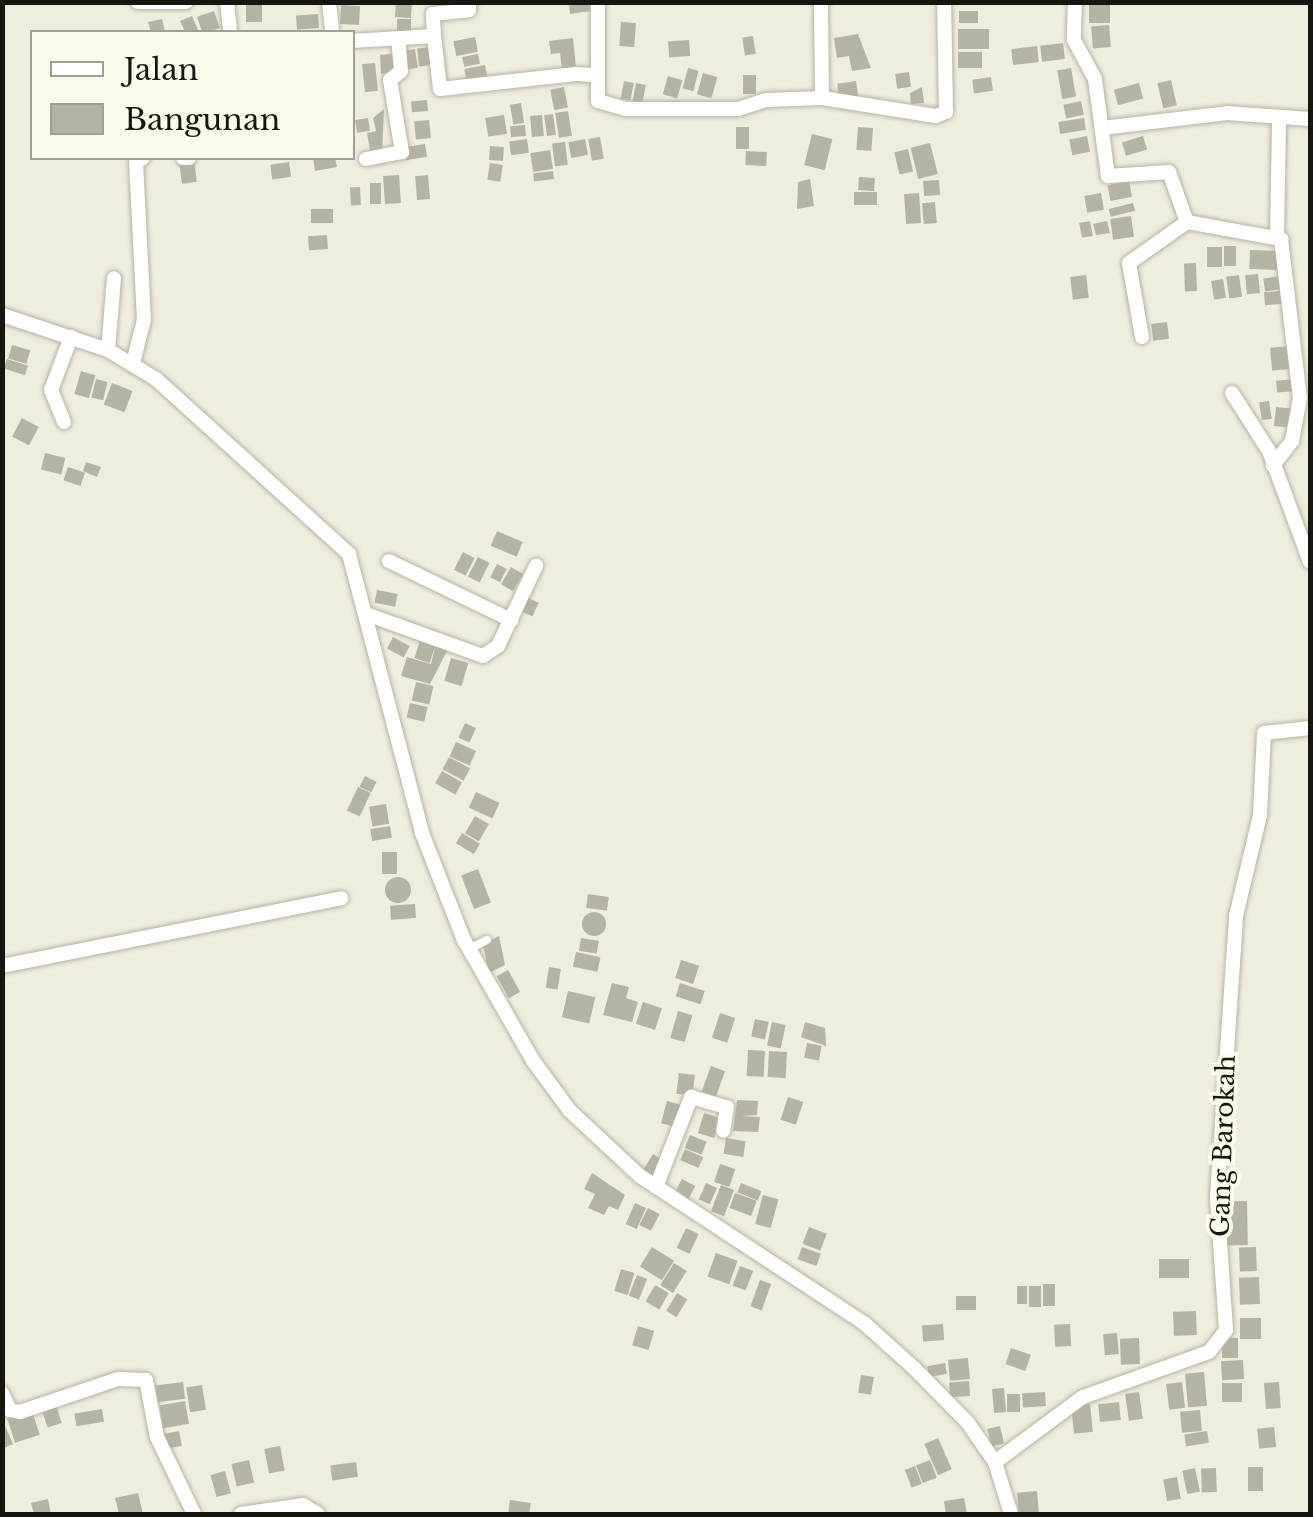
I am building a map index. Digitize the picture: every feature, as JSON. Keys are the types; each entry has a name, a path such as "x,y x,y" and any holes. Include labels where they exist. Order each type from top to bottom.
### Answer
{"street":[{"path":"138,2 186,2"},
{"path":"227,2 230,30"},
{"path":"329,2 332,30"},
{"path":"469,2 470,10 434,14 440,90 598,75"},
{"path":"598,2 598,101 626,108 738,110 766,100 822,98 946,112 944,2"},
{"path":"821,2 822,98"},
{"path":"1075,2 1074,40 1096,79 1108,176 1169,172 1187,222"},
{"path":"355,41 434,36"},
{"path":"366,160 402,152 390,80 400,70 398,38"},
{"path":"1102,128 1228,113 1310,119"},
{"path":"1273,465 1292,441 1300,398 1283,244 1277,236 1280,116"},
{"path":"133,363 144,320 136,162 140,160"},
{"path":"1142,336 1129,263 1187,222 1277,236"},
{"path":"108,350 114,278"},
{"path":"2,316 108,350 133,363 330,533 354,564 422,834 469,949 504,1016 570,1110 656,1187 864,1323 968,1423 996,1462 1011,1514"},
{"path":"64,422 51,390 71,337"},
{"path":"1232,393 1273,465 1310,562"},
{"path":"389,561 511,620"},
{"path":"369,615 483,656 498,646 536,566"},
{"name":"Gang Barokah","path":"996,1462 1083,1397 1210,1352 1226,1330 1216,1197 1236,916 1260,815 1264,733 1307,729"},
{"path":"2,966 341,898"},
{"path":"656,1187 691,1097 727,1107 722,1131"},
{"path":"2,1394 10,1410 20,1412 118,1379 146,1380 157,1438 194,1514"},
{"path":"241,1514 303,1506 318,1514"}],"lane":[{"path":"469,949 487,940"}],"building":[{"path":"246,2 262,2 262,22 246,22"},
{"path":"396,2 412,3 411,18 395,17"},
{"path":"569,2 589,2 590,11 570,14"},
{"path":"1089,2 1110,2 1110,23 1089,23"},
{"path":"341,5 360,6 359,25 340,24"},
{"path":"214,11 220,28 202,30 197,17"},
{"path":"959,11 978,11 978,23 959,23"},
{"path":"318,14 319,28 297,30 296,16"},
{"path":"192,16 198,30 184,30 180,21"},
{"path":"162,19 165,30 150,30 148,22"},
{"path":"397,19 411,19 411,34 397,34"},
{"path":"621,22 636,23 634,47 619,46"},
{"path":"1109,25 1111,47 1093,48 1091,27"},
{"path":"958,29 989,29 989,49 958,49"},
{"path":"858,34 871,68 852,71 849,56 837,58 834,38"},
{"path":"753,36 756,54 745,55 742,38"},
{"path":"475,37 478,52 456,56 453,41"},
{"path":"573,38 576,68 562,69 560,53 551,54 549,41"},
{"path":"689,40 690,56 669,57 668,41"},
{"path":"1063,43 1065,59 1042,62 1040,46"},
{"path":"1037,46 1039,62 1013,65 1011,49"},
{"path":"432,47 434,65 419,66 417,49"},
{"path":"415,49 418,68 404,70 401,51"},
{"path":"958,52 982,52 982,68 958,68"},
{"path":"394,54 395,73 381,74 380,55"},
{"path":"478,54 480,64 464,67 462,57"},
{"path":"375,63 378,91 365,92 362,64"},
{"path":"485,65 488,81 467,85 464,69"},
{"path":"688,68 699,71 693,91 683,88"},
{"path":"1071,68 1076,97 1062,99 1057,70"},
{"path":"909,72 911,87 897,89 895,74"},
{"path":"703,73 717,77 711,98 697,94"},
{"path":"743,75 756,75 756,94 743,94"},
{"path":"668,76 682,80 677,98 663,94"},
{"path":"991,77 993,91 974,94 972,80"},
{"path":"1171,80 1177,105 1163,108 1157,83"},
{"path":"624,81 634,83 630,101 621,99"},
{"path":"856,81 858,96 839,98 837,84"},
{"path":"636,83 646,85 642,103 633,101"},
{"path":"1139,83 1143,98 1118,105 1114,90"},
{"path":"564,87 568,108 554,110 550,90"},
{"path":"922,87 924,103 911,104 910,93"},
{"path":"427,100 428,111 412,112 411,101"},
{"path":"1081,101 1084,115 1066,118 1063,105"},
{"path":"521,103 524,123 513,124 510,105"},
{"path":"384,109 382,155 371,156 367,133 376,131 373,118"},
{"path":"568,111 572,136 559,138 555,113"},
{"path":"553,114 556,135 547,136 544,115"},
{"path":"504,115 507,134 488,137 485,118"},
{"path":"542,115 544,136 532,137 530,116"},
{"path":"368,118 370,131 357,133 355,120"},
{"path":"1084,118 1086,130 1060,134 1058,122"},
{"path":"429,120 431,138 416,139 414,122"},
{"path":"525,125 526,136 511,137 510,126"},
{"path":"736,127 749,127 749,149 736,149"},
{"path":"858,127 873,128 871,151 856,150"},
{"path":"812,134 832,139 825,170 804,165"},
{"path":"1087,136 1090,152 1072,155 1069,139"},
{"path":"1143,136 1147,149 1126,156 1122,142"},
{"path":"600,137 604,159 592,161 588,139"},
{"path":"527,139 529,153 511,155 509,142"},
{"path":"585,139 588,155 571,158 568,142"},
{"path":"565,142 568,165 555,166 552,144"},
{"path":"930,143 938,174 918,179 911,148"},
{"path":"425,144 427,157 406,160 404,147"},
{"path":"490,146 504,147 503,161 489,160"},
{"path":"908,149 913,171 900,175 894,152"},
{"path":"550,150 553,169 533,172 530,153"},
{"path":"746,151 767,152 766,166 745,165"},
{"path":"194,160 197,182 182,184 179,161"},
{"path":"313,160 335,160 337,167 315,171"},
{"path":"289,162 291,177 272,179 270,165"},
{"path":"490,163 503,165 500,182 487,180"},
{"path":"553,171 554,179 534,181 533,173"},
{"path":"399,175 401,203 385,204 383,176"},
{"path":"428,175 430,199 417,200 415,176"},
{"path":"859,177 875,178 874,191 858,190"},
{"path":"810,179 814,206 797,209 798,182"},
{"path":"939,180 940,195 924,196 923,181"},
{"path":"1129,181 1132,197 1110,201 1107,185"},
{"path":"370,183 381,183 381,204 370,204"},
{"path":"360,187 361,205 351,205 350,188"},
{"path":"854,192 877,192 877,205 854,205"},
{"path":"919,193 921,223 906,224 904,194"},
{"path":"1101,193 1104,210 1087,213 1084,196"},
{"path":"935,202 937,223 924,224 922,203"},
{"path":"1133,203 1135,211 1111,217 1109,209"},
{"path":"311,209 333,209 333,223 311,223"},
{"path":"1131,216 1134,237 1113,240 1110,219"},
{"path":"1090,221 1093,236 1082,238 1079,223"},
{"path":"1107,221 1110,233 1096,235 1093,224"},
{"path":"327,235 328,249 309,250 308,236"},
{"path":"1224,246 1236,246 1236,266 1224,266"},
{"path":"1207,247 1222,247 1222,267 1207,267"},
{"path":"1250,250 1281,251 1280,270 1249,269"},
{"path":"1184,263 1196,263 1197,291 1185,291"},
{"path":"1258,274 1260,293 1247,294 1245,275"},
{"path":"1086,275 1089,298 1073,300 1070,277"},
{"path":"1239,275 1242,297 1229,299 1226,277"},
{"path":"1280,276 1282,289 1265,291 1263,279"},
{"path":"1223,279 1226,298 1214,300 1211,281"},
{"path":"1281,291 1282,304 1265,305 1264,292"},
{"path":"1167,322 1169,339 1153,341 1151,324"},
{"path":"12,345 30,350 26,364 8,358"},
{"path":"1289,346 1291,369 1272,371 1270,348"},
{"path":"7,359 28,366 25,375 4,369"},
{"path":"81,371 95,375 89,398 74,394"},
{"path":"96,379 108,382 103,400 91,397"},
{"path":"1295,379 1296,391 1277,393 1276,381"},
{"path":"112,383 133,391 124,412 104,404"},
{"path":"1269,401 1272,419 1262,420 1259,403"},
{"path":"1276,407 1296,409 1294,428 1274,426"},
{"path":"22,418 39,427 29,445 12,437"},
{"path":"45,453 65,458 61,475 41,469"},
{"path":"86,462 101,467 97,477 83,471"},
{"path":"68,467 85,473 80,486 63,480"},
{"path":"497,531 523,542 517,557 491,546"},
{"path":"463,552 475,558 466,576 454,570"},
{"path":"478,557 490,563 480,583 468,577"},
{"path":"497,564 507,569 500,582 490,577"},
{"path":"511,567 523,574 513,591 501,584"},
{"path":"377,590 398,594 395,607 375,603"},
{"path":"526,597 539,603 532,617 520,611"},
{"path":"393,637 410,646 404,657 387,648"},
{"path":"420,641 435,646 430,663 414,658"},
{"path":"436,643 449,647 430,684 401,676 407,657 431,664"},
{"path":"451,658 468,663 462,686 444,681"},
{"path":"416,682 434,686 429,705 412,701"},
{"path":"410,703 428,707 424,722 407,718"},
{"path":"465,723 476,728 469,742 458,738"},
{"path":"456,742 476,751 470,766 449,757"},
{"path":"449,757 470,768 464,781 442,769"},
{"path":"442,771 462,782 455,794 435,783"},
{"path":"365,776 377,782 371,793 360,787"},
{"path":"358,787 371,793 360,816 347,811"},
{"path":"476,792 500,803 492,818 469,807"},
{"path":"386,804 389,824 372,826 369,807"},
{"path":"475,816 489,824 479,841 465,833"},
{"path":"390,826 392,838 372,841 370,829"},
{"path":"462,833 480,844 474,854 456,843"},
{"path":"382,852 397,852 397,874 382,874"},
{"path":"478,869 491,903 474,909 461,875"},
{"path":"398,877 407,881 411,890 407,899 398,903 389,899 385,890 389,881"},
{"path":"588,894 609,897 607,911 586,908"},
{"path":"415,904 416,918 391,920 390,906"},
{"path":"594,912 606,924 594,936 582,924"},
{"path":"499,936 505,965 489,973 483,945"},
{"path":"581,938 599,941 597,954 579,951"},
{"path":"576,952 600,957 597,972 573,967"},
{"path":"681,960 699,966 693,984 675,978"},
{"path":"549,967 561,969 558,990 546,988"},
{"path":"508,970 520,992 509,998 497,976"},
{"path":"612,983 629,987 626,998 638,1002 632,1022 603,1015"},
{"path":"680,983 705,991 700,1004 676,996"},
{"path":"568,991 595,997 589,1024 562,1017"},
{"path":"643,1002 662,1008 655,1030 636,1024"},
{"path":"678,1011 692,1015 685,1042 670,1038"},
{"path":"720,1013 735,1018 727,1043 712,1038"},
{"path":"755,1019 769,1022 765,1040 751,1037"},
{"path":"772,1022 786,1025 781,1048 767,1045"},
{"path":"805,1022 825,1028 826,1046 801,1037"},
{"path":"807,1043 822,1046 819,1061 804,1058"},
{"path":"748,1050 765,1051 764,1077 747,1076"},
{"path":"769,1051 787,1052 786,1078 768,1077"},
{"path":"711,1066 725,1071 716,1097 702,1091"},
{"path":"679,1073 695,1075 692,1096 676,1094"},
{"path":"788,1097 803,1102 796,1125 781,1120"},
{"path":"737,1100 758,1101 757,1115 741,1116 760,1117 758,1132 733,1131"},
{"path":"667,1101 682,1105 677,1127 661,1123"},
{"path":"704,1113 720,1118 714,1138 698,1133"},
{"path":"690,1135 707,1142 701,1155 685,1148"},
{"path":"726,1138 746,1141 743,1157 723,1154"},
{"path":"685,1149 703,1157 698,1168 680,1160"},
{"path":"653,1154 666,1162 654,1181 641,1173"},
{"path":"720,1164 735,1169 729,1187 714,1182"},
{"path":"592,1173 625,1195 618,1210 609,1206 604,1215 588,1208 595,1194 584,1189"},
{"path":"682,1179 695,1186 688,1200 674,1193"},
{"path":"706,1183 717,1188 710,1204 699,1199"},
{"path":"741,1183 761,1191 758,1201 737,1192"},
{"path":"721,1185 734,1190 724,1216 711,1211"},
{"path":"735,1193 757,1201 751,1216 730,1208"},
{"path":"763,1195 778,1199 771,1228 755,1224"},
{"path":"1224,1201 1247,1201 1248,1245 1225,1245"},
{"path":"635,1203 646,1208 637,1229 626,1224"},
{"path":"648,1208 660,1214 651,1231 639,1225"},
{"path":"809,1227 827,1234 820,1251 803,1244"},
{"path":"686,1228 699,1234 689,1254 677,1248"},
{"path":"652,1247 674,1261 662,1280 640,1267"},
{"path":"802,1247 821,1254 816,1266 798,1259"},
{"path":"1256,1247 1257,1271 1240,1272 1239,1248"},
{"path":"716,1253 738,1261 729,1284 707,1276"},
{"path":"1159,1259 1189,1259 1189,1278 1159,1278"},
{"path":"674,1263 687,1271 673,1293 660,1285"},
{"path":"740,1266 753,1271 746,1291 732,1286"},
{"path":"621,1269 634,1273 628,1295 614,1291"},
{"path":"637,1275 647,1279 639,1300 629,1295"},
{"path":"1259,1277 1260,1304 1240,1305 1239,1278"},
{"path":"760,1280 771,1284 762,1310 750,1306"},
{"path":"1043,1284 1055,1284 1055,1306 1043,1306"},
{"path":"655,1285 669,1293 659,1309 646,1301"},
{"path":"1017,1286 1027,1286 1027,1304 1017,1304"},
{"path":"1029,1286 1041,1286 1041,1307 1029,1307"},
{"path":"677,1293 687,1299 676,1317 666,1311"},
{"path":"956,1296 976,1296 976,1310 956,1310"},
{"path":"1196,1311 1197,1335 1174,1336 1173,1312"},
{"path":"1240,1318 1261,1318 1261,1339 1240,1339"},
{"path":"943,1324 944,1340 923,1341 922,1325"},
{"path":"1070,1324 1071,1346 1055,1347 1054,1325"},
{"path":"638,1326 654,1331 648,1350 632,1345"},
{"path":"1117,1333 1119,1354 1105,1355 1103,1334"},
{"path":"1139,1338 1140,1364 1121,1365 1120,1339"},
{"path":"1222,1338 1238,1338 1238,1358 1222,1358"},
{"path":"1011,1348 1031,1355 1025,1371 1005,1364"},
{"path":"968,1358 970,1379 950,1381 948,1360"},
{"path":"1243,1360 1244,1379 1222,1380 1221,1361"},
{"path":"945,1363 947,1374 929,1377 927,1366"},
{"path":"1204,1372 1207,1406 1188,1408 1185,1374"},
{"path":"861,1375 874,1377 871,1395 858,1393"},
{"path":"969,1381 970,1396 950,1397 949,1382"},
{"path":"183,1382 185,1399 157,1402 155,1385"},
{"path":"1182,1382 1185,1408 1169,1410 1166,1384"},
{"path":"1279,1382 1281,1408 1266,1409 1264,1383"},
{"path":"1222,1383 1242,1383 1242,1402 1222,1402"},
{"path":"202,1385 206,1410 190,1412 186,1388"},
{"path":"1004,1388 1006,1412 994,1413 992,1389"},
{"path":"1045,1392 1046,1406 1023,1408 1022,1394"},
{"path":"1139,1392 1143,1419 1129,1421 1125,1394"},
{"path":"1007,1394 1020,1394 1020,1412 1007,1412"},
{"path":"185,1401 189,1424 163,1428 159,1406"},
{"path":"55,1402 62,1423 48,1428 41,1407"},
{"path":"1119,1402 1121,1420 1100,1422 1098,1404"},
{"path":"1090,1404 1093,1432 1074,1434 1071,1406"},
{"path":"102,1409 104,1422 76,1426 74,1413"},
{"path":"1200,1410 1202,1431 1182,1433 1180,1412"},
{"path":"32,1411 40,1435 15,1443 7,1419"},
{"path":"2,1419 13,1444 2,1449"},
{"path":"1000,1426 1004,1444 991,1446 987,1429"},
{"path":"1274,1427 1276,1447 1259,1449 1257,1429"},
{"path":"179,1431 182,1446 164,1449 161,1434"},
{"path":"1207,1431 1209,1443 1186,1446 1184,1435"},
{"path":"938,1438 952,1469 938,1475 924,1444"},
{"path":"280,1446 285,1471 269,1474 264,1449"},
{"path":"249,1460 254,1482 237,1486 231,1464"},
{"path":"930,1460 937,1478 923,1483 916,1465"},
{"path":"356,1462 358,1477 332,1480 330,1466"},
{"path":"915,1466 922,1484 912,1488 905,1470"},
{"path":"1248,1467 1263,1467 1263,1491 1248,1491"},
{"path":"1195,1468 1200,1491 1187,1494 1182,1471"},
{"path":"1216,1468 1217,1492 1202,1493 1201,1469"},
{"path":"225,1471 231,1493 216,1497 211,1475"},
{"path":"1177,1477 1181,1499 1167,1501 1163,1479"},
{"path":"1037,1491 1039,1514 1019,1514 1017,1493"},
{"path":"138,1493 143,1514 119,1514 115,1498"},
{"path":"964,1498 967,1514 946,1514 944,1501"},
{"path":"48,1499 51,1514 34,1514 31,1503"},
{"path":"510,1500 531,1503 529,1514 508,1514"}]}
